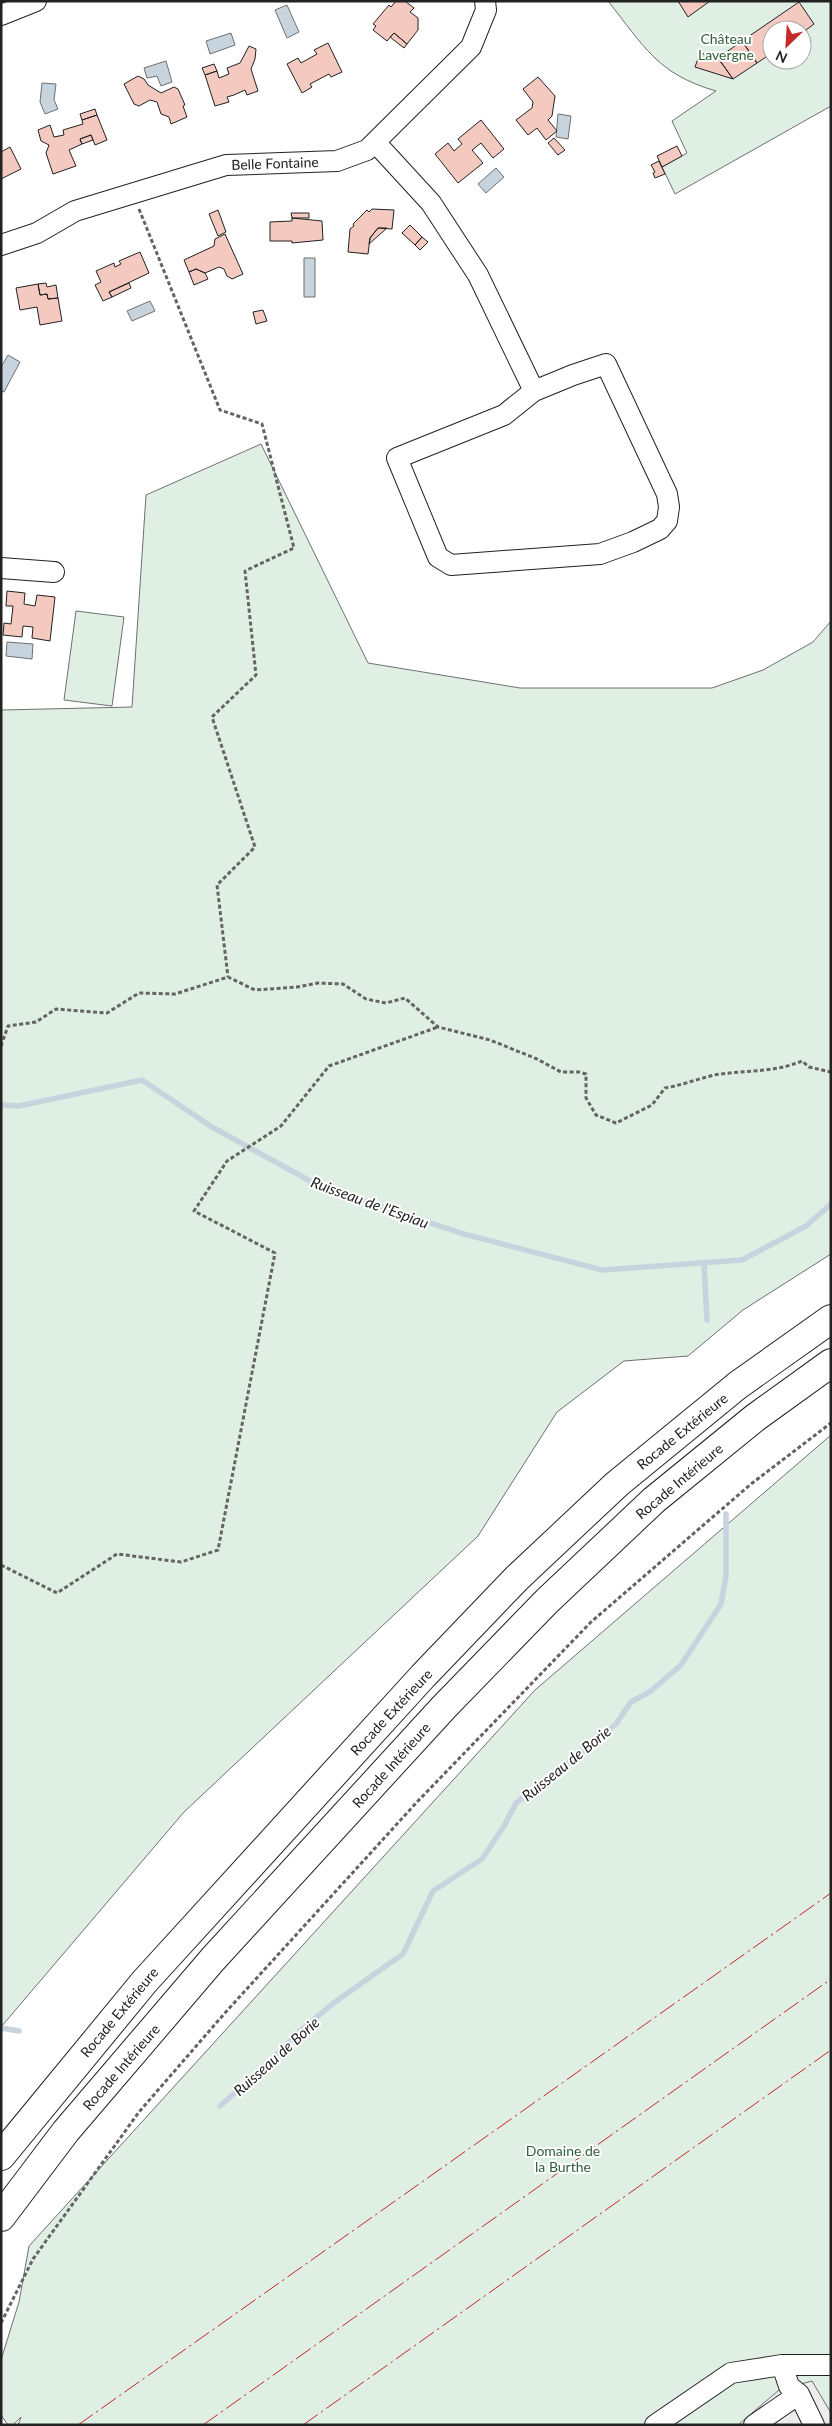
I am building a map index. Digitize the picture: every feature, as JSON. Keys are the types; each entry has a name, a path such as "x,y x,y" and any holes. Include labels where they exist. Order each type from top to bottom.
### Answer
{"highway":[{"name":"Rocade Extérieure","path":"1,2156 145,1981 423,1676 517,1578 640,1466 738,1385 831,1319"},
{"name":"Rocade Intérieure","path":"1,2216 66,2131 213,1959 444,1706 547,1601 654,1500 756,1417 831,1363"}],"street":[{"path":"1,15 36,1"},
{"name":"Belle Fontaine","path":"1,245 37,233 75,211 226,165 337,161 367,150 471,47 486,10 485,1"},
{"path":"375,142 431,203 478,275 534,391"},
{"path":"606,364 667,494 668,520 660,529 633,542 600,554 451,565 438,557 397,458 504,415 534,391 572,375 606,364"},
{"path":"1,568 54,572"},
{"path":"655,2425 731,2373 782,2365 831,2364"},
{"path":"782,2365 789,2386 799,2394 814,2425"},
{"path":"754,2425 799,2394"}],"path":[{"path":"133,193 220,410 262,424 294,548 245,571 256,675 212,717 255,846 217,885 228,977"},
{"path":"1,1046 8,1026 36,1022 56,1010 107,1013 139,993 175,994 228,977 255,990 297,987 318,983 343,984 366,999 386,1003 405,998 438,1027 490,1040 537,1059 561,1072 586,1074 586,1098 596,1115 616,1123 652,1105 665,1088 680,1086 714,1076 785,1068 802,1061 809,1067 831,1072"},
{"path":"1,1566 57,1593 117,1554 181,1562 218,1550 275,1253 194,1211 227,1162 281,1126 329,1066 438,1027"},
{"path":"1,2323 33,2259 139,2112 230,2007 417,1802 591,1622 751,1484 831,1423"}],"green space":[{"name":"Château Lavergne","path":"608,1 831,1 831,106 675,194 662,167 687,153 672,121 716,91 679,76 665,67 642,45"},
{"path":"261,444 368,663 520,688 712,688 763,670 813,642 831,621 831,1254 743,1310 688,1356 624,1361 557,1412 478,1536 184,1812 1,2027 1,710 132,707 146,495"},
{"path":"76,611 124,617 112,706 64,700"},
{"name":"Domaine de la Burthe","path":"831,1435 831,2425 18,2425 21,2417 13,2425 8,2425 1,2415 1,2360 19,2302 29,2246 535,1690"}],"shaded area":[{"path":"287,5 299,32 287,38 275,10"},
{"path":"231,33 235,45 210,54 206,41"},
{"path":"166,61 172,82 161,86 157,76 147,78 144,68"},
{"path":"42,83 56,84 54,100 58,109 45,114 40,102"},
{"path":"558,114 571,116 568,139 556,137"},
{"path":"496,168 504,177 486,193 478,184"},
{"path":"304,258 315,258 315,297 304,297"},
{"path":"150,301 155,311 132,321 127,311"},
{"path":"8,355 20,362 4,392 1,391 1,367"},
{"path":"7,642 33,644 32,659 6,656"},
{"path":"812,2381 831,2413 831,2425 738,2425 779,2390"}],"building":[{"path":"396,1 405,1 414,8 410,12 418,18 418,30 407,44 394,33 387,41 373,30 376,26 373,24 389,5 391,7"},
{"path":"678,1 710,1 688,17"},
{"path":"799,2 811,20 773,20"},
{"path":"762,27 762,60 757,63 742,41"},
{"path":"394,33 407,44 404,48 390,37"},
{"path":"742,41 757,63 733,79 718,58"},
{"path":"328,43 342,72 331,77 329,74 310,84 312,87 302,93 287,64 298,58 301,63 317,54 314,50"},
{"path":"249,46 256,49 251,69 258,91 247,95 245,90 227,97 229,102 215,106 205,75 217,71 219,78 229,74 227,68 240,63"},
{"path":"700,53 718,58 733,79 695,67"},
{"path":"214,64 217,71 205,75 202,68"},
{"path":"138,76 161,93 174,87 178,89 185,105 183,106 187,117 171,124 169,117 161,114 157,102 150,100 139,106 134,104 124,84"},
{"path":"538,77 555,96 552,116 548,120 557,131 546,140 537,128 528,135 516,120 532,108 533,102 523,89"},
{"path":"95,109 97,115 82,120 80,114"},
{"path":"97,115 107,140 95,145 91,135 80,139 82,144 69,150 76,166 53,174 46,153 49,145 41,141 38,130 50,125 54,137 64,135 63,130 83,124 82,120"},
{"path":"481,120 504,149 493,158 481,143 472,150 483,163 458,183 435,154 448,143 454,151 462,144 458,139"},
{"path":"91,135 93,140 82,144 80,139"},
{"path":"554,138 565,150 558,155 548,143"},
{"path":"677,146 682,156 662,167 657,156"},
{"path":"10,147 21,169 1,179 1,152"},
{"path":"659,161 665,174 655,178 653,173 655,172 651,165"},
{"path":"372,209 394,210 392,229 378,228 370,238 368,254 348,252 350,229 367,210 369,212"},
{"path":"218,210 226,232 218,236 209,214"},
{"path":"291,213 309,213 309,218 292,218"},
{"path":"292,218 322,221 323,240 292,243 292,241 270,241 270,222 292,221"},
{"path":"410,225 422,237 415,245 402,233"},
{"path":"378,228 387,228 369,244 370,238"},
{"path":"225,234 243,274 232,279 227,276 224,269 219,267 205,273 196,269 189,272 184,260 214,246 215,239"},
{"path":"422,237 428,242 420,250 415,245"},
{"path":"140,252 149,273 109,292 112,297 103,301 95,285 101,282 96,271 114,263 115,267 121,264 119,261"},
{"path":"196,269 205,273 208,279 194,285 189,272"},
{"path":"46,283 47,287 56,285 58,298 48,299 47,294 40,295 38,284"},
{"path":"129,283 131,288 112,297 109,292"},
{"path":"38,284 40,295 47,294 48,299 58,298 62,321 40,325 37,307 20,310 16,288"},
{"path":"263,310 267,321 256,324 253,312"},
{"path":"7,591 25,593 24,604 35,606 37,595 55,597 50,641 32,638 33,627 23,626 22,637 3,635 4,623 11,624 13,606 6,606"}],"waterway":[{"name":"Ruisseau de l'Espiau","path":"1,1105 19,1106 142,1080 212,1127 319,1186 464,1234 602,1270 742,1260 806,1226 831,1204"},
{"name":"Ruisseau de Borie","path":"704,1264 707,1320"},
{"name":"Ruisseau de Borie","path":"220,2106 271,2061 300,2031 335,2002 403,1954 433,1891 482,1859 504,1826 516,1803 616,1724 631,1702 651,1691 681,1665 721,1604 726,1576 726,1514"},
{"name":"Ruisseau de Borie","path":"1,2028 19,2031"}],"power":[{"path":"78,2425 831,1893"},
{"path":"203,2425 831,1979"},
{"path":"303,2425 831,2050"}]}
